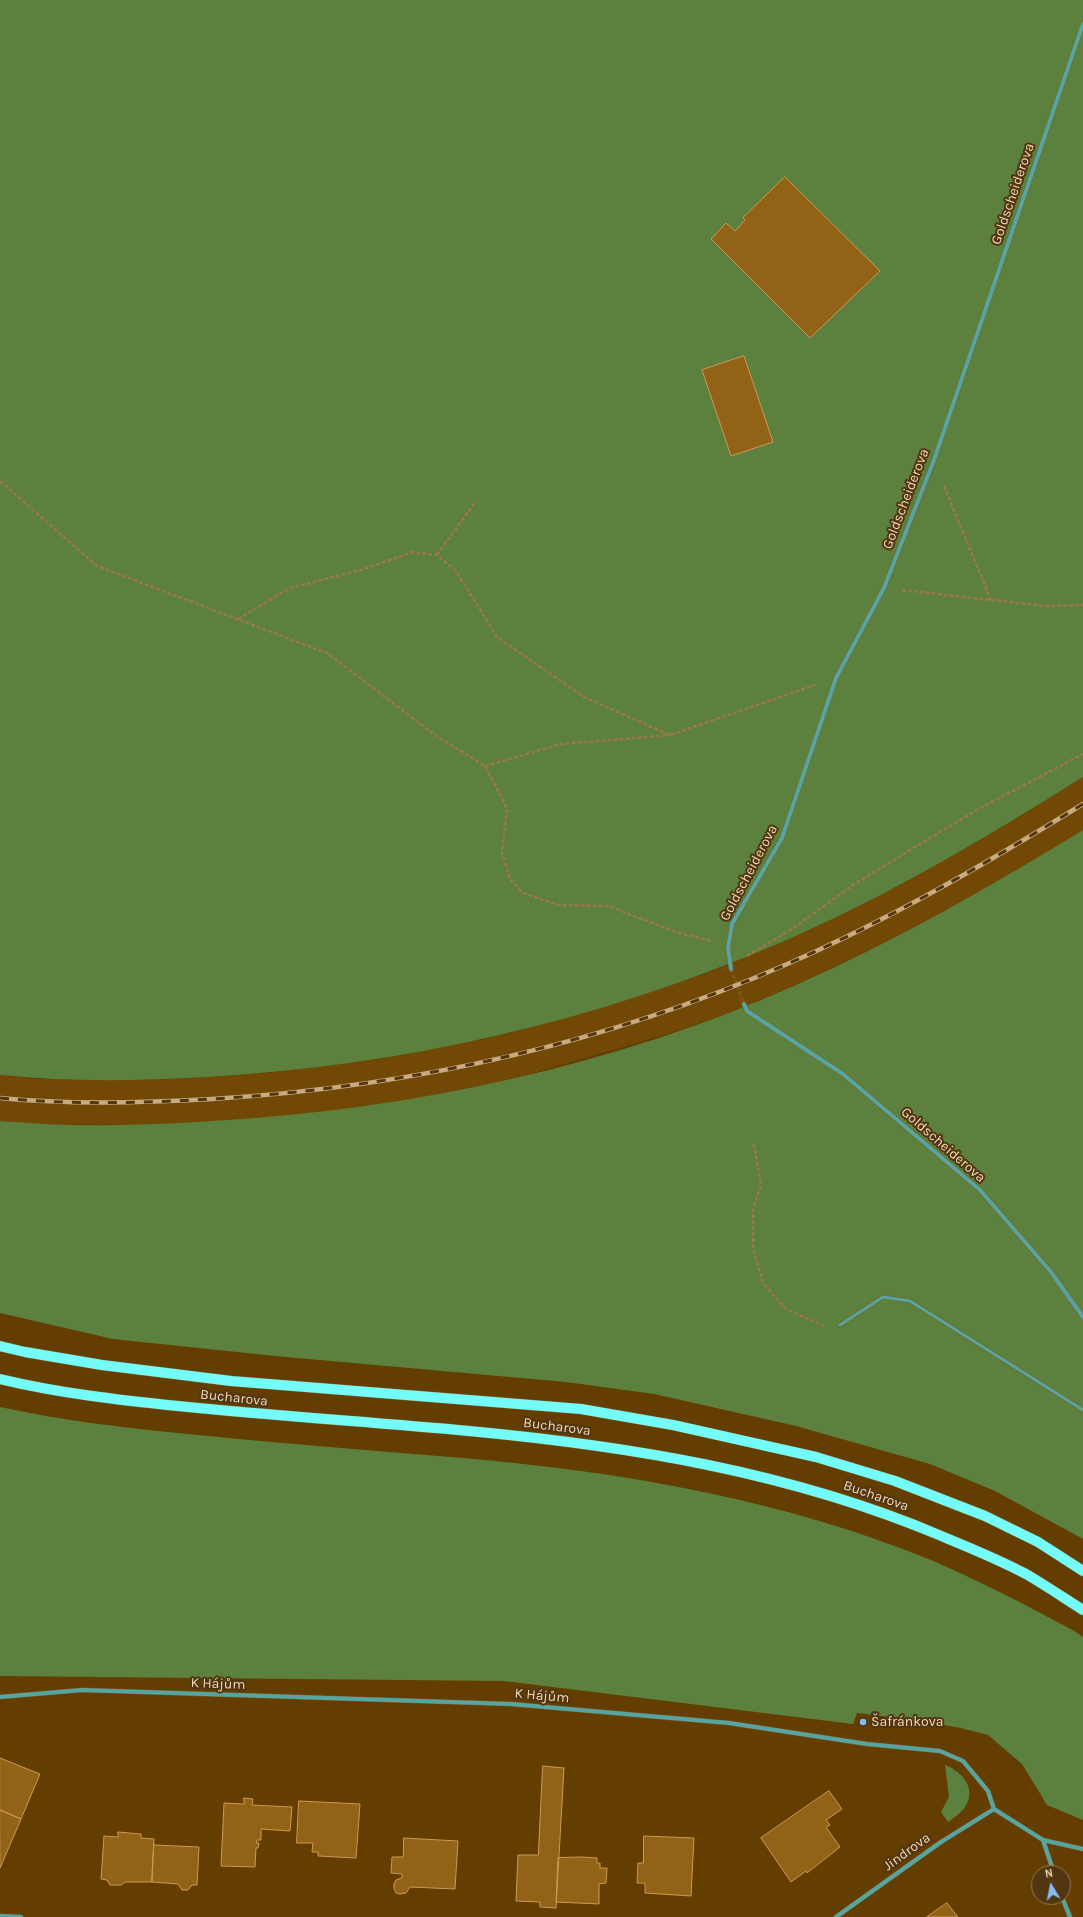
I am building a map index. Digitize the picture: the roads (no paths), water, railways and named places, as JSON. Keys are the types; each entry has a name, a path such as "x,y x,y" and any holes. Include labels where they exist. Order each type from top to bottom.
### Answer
{"main road":[{"name":"Bucharova","path":"0,1346 25,1352 102,1365 216,1379 581,1409 681,1426 809,1456 895,1481 985,1516 1038,1542 1083,1571"},
{"name":"Bucharova","path":"0,1379 103,1398 265,1415 563,1441 650,1454 716,1467 839,1497 913,1524 974,1549 1025,1574 1083,1610"}],"street":[{"name":"Goldscheiderova","path":"730,968 728,945 732,924 782,838 836,678 884,588 934,460 1083,24"},
{"name":"Goldscheiderova","path":"744,1004 747,1011 843,1074 980,1190 1051,1272 1083,1317"},
{"name":"K Hájům","path":"0,1697 82,1690 503,1704 729,1723 867,1744 940,1751 963,1761 988,1791 994,1809"},
{"path":"994,1809 1042,1840 1083,1848"},
{"name":"Jindrova","path":"836,1917 941,1842 994,1809"},
{"path":"1042,1840 1051,1865"},
{"path":"1065,1905 1070,1917"},
{"path":"0,1916 21,1917"}],"lane":[{"path":"840,1325 883,1297 910,1301 1083,1410"}],"tunnel":[{"path":"731,969 744,1004"}],"railway":[{"path":"0,1098 53,1102 159,1102 286,1093 359,1084 432,1072 504,1057 576,1039 647,1018 716,993 824,948 937,890 1011,848 1083,804"}],"place":[{"name":"Šafránkova","path":"863,1722"}]}
